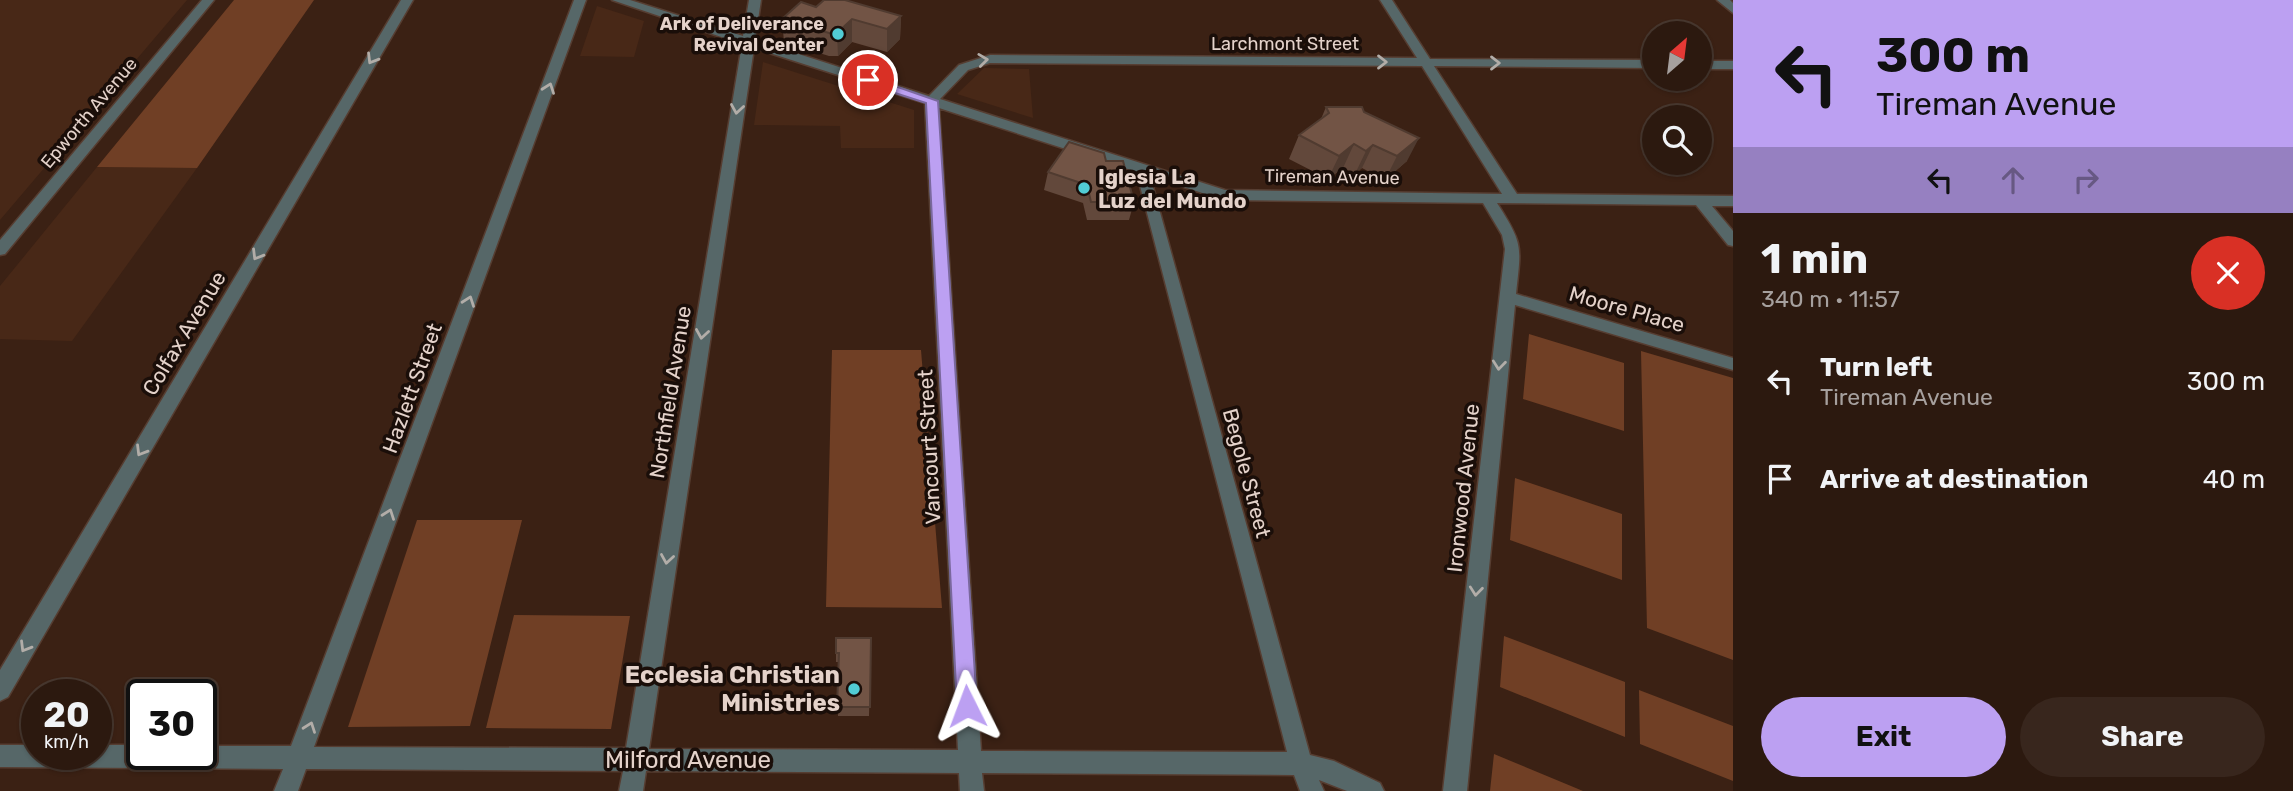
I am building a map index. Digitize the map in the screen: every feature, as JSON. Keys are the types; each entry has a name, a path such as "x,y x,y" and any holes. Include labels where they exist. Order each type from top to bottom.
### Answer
{"street":[{"name":"Epworth Avenue","path":"0,250 208,0"},
{"name":"Colfax Avenue","path":"0,690 407,0"},
{"name":"Hazlett Street","path":"286,791 580,0"},
{"name":"Tireman Avenue","path":"618,0 1223,195 1733,201"},
{"name":"Northfield Avenue","path":"631,791 755,0"},
{"path":"1387,0 1512,198"},
{"path":"1723,0 1733,9"},
{"name":"Larchmont Street","path":"932,101 968,63 990,59 1642,64"},
{"path":"1712,65 1733,65"},
{"name":"Vancourt Street","path":"932,101 972,791"},
{"name":"Begole Street","path":"1139,167 1146,182 1301,764 1312,791"},
{"name":"Ironwood Avenue","path":"1455,791 1513,241 1487,198"},
{"path":"1700,200 1733,241"},
{"name":"Moore Place","path":"1507,297 1733,364"},
{"name":"Milford Avenue","path":"0,756 1301,764 1334,773 1372,791"}],"shaded area":[{"path":"0,0 187,0 0,220"},
{"path":"234,0 314,0 197,168 97,167"},
{"path":"597,6 644,21 634,57 580,56"},
{"path":"763,62 914,110 914,148 841,148 840,126 754,125"},
{"path":"984,68 1029,69 1033,118 957,94"},
{"path":"97,167 197,168 72,341 0,339 0,286"},
{"path":"1529,334 1624,363 1624,431 1523,399"},
{"path":"832,350 921,350 942,608 826,607"},
{"path":"1641,351 1733,378 1733,660 1647,628"},
{"path":"1515,478 1622,514 1622,580 1510,540"},
{"path":"417,520 522,520 470,726 348,727"},
{"path":"514,615 630,616 611,729 486,728"},
{"path":"1504,636 1625,682 1625,737 1500,687"},
{"path":"1639,690 1733,726 1733,781 1640,744"},
{"path":"1494,754 1583,791 1490,791"}],"building":[{"path":"824,0 845,0 901,16 887,29 852,19 837,33 782,19 801,2 816,7"},
{"path":"1326,107 1362,107 1364,112 1419,138 1397,156 1373,145 1366,151 1354,144 1339,156 1299,135 1329,113"},
{"path":"1069,142 1104,153 1106,161 1123,161 1134,202 1091,202 1087,185 1048,172"},
{"name":"Ecclesia Christian Ministries","path":"836,638 871,638 870,707 837,707 839,653 836,653"}],"place":[{"name":"Ark of Deliverance Revival Center","path":"838,34"},
{"name":"Iglesia La Luz del Mundo","path":"1084,188"},
{"name":"Ecclesia Christian Ministries","path":"854,689"}],"route":[{"path":"868,80 932,101 967,706"}]}
